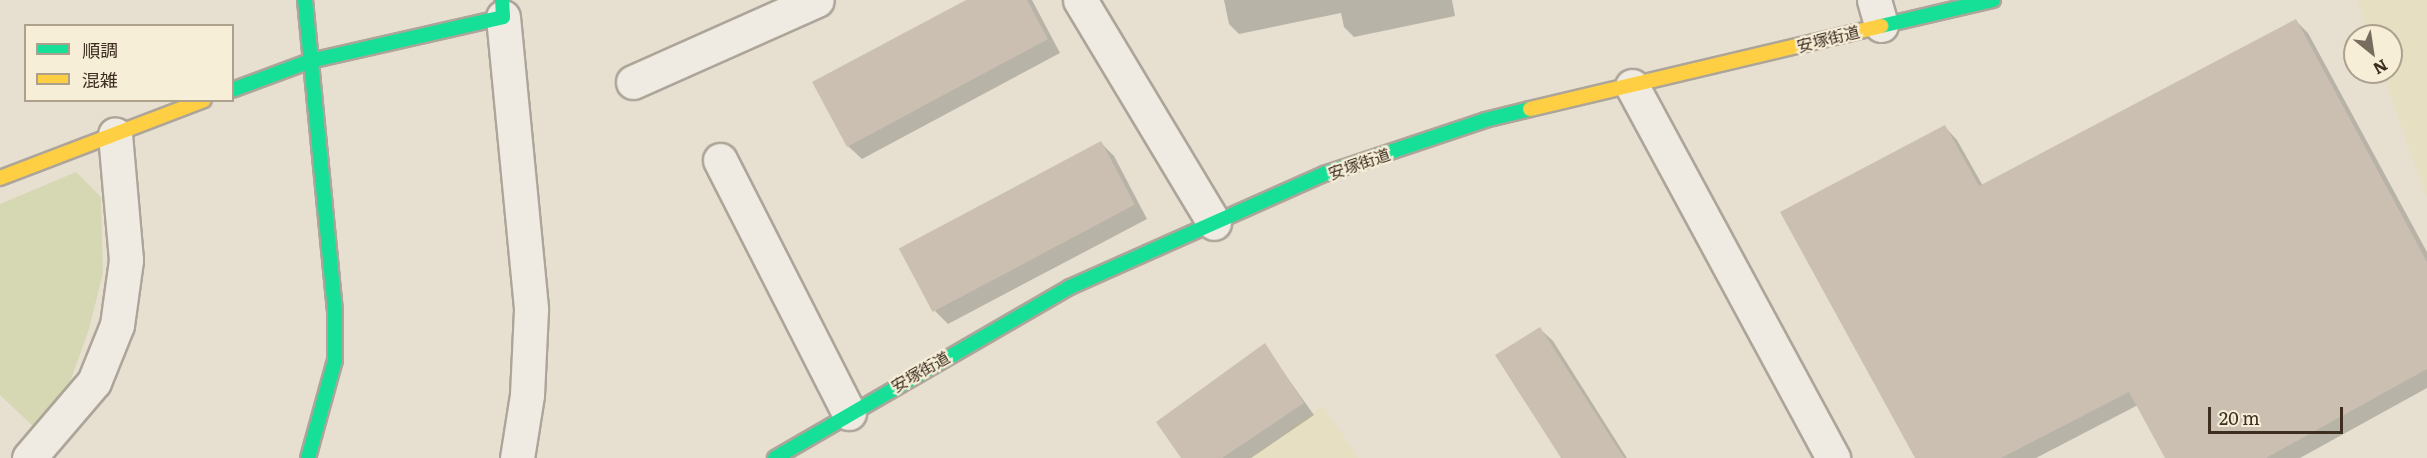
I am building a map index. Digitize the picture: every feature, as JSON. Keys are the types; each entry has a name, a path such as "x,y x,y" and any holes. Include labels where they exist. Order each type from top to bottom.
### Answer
{"main road":[{"path":"305,0 335,321 335,360 308,458"},
{"name":"安塚街道","path":"775,458 849,413 1070,287 1324,174 1485,120 1632,86 1877,12 1993,0"},
{"path":"234,89 310,61 502,8"},
{"path":"0,178 199,102"}],"street":[{"path":"633,82 818,0"},
{"path":"1080,0 1214,223"},
{"path":"502,8 531,310 527,394 517,458"},
{"path":"1632,86 1833,458"},
{"path":"29,458 94,382 117,325 126,260 116,134"},
{"path":"720,160 849,413"}],"shaded area":[{"path":"2357,0 2427,0 2427,200 2386,84 2403,84 2403,24 2365,24"},
{"path":"1323,406 1358,458 1250,458"}],"green space":[{"path":"76,172 101,197 103,273 89,329 70,382 34,427 0,395 0,204"}],"building":[{"path":"966,0 1027,0 1048,39 847,147 812,82"},
{"path":"2296,19 2427,262 2427,369 2266,458 2165,458 2129,392 2001,458 1915,458 1780,212 1945,125 1979,186"},
{"path":"1101,141 1135,205 933,312 899,249"},
{"path":"1540,327 1624,458 1561,458 1495,355"},
{"path":"1265,343 1304,403 1222,458 1181,458 1156,422"}],"traffic: fast":[{"path":"305,0 335,311 335,360 308,458"},
{"path":"234,89 310,61 503,17 502,0"},
{"path":"1881,26 1993,0"},
{"path":"775,458 1070,287 1324,174 1485,120 1530,109"}],"traffic: slow":[{"path":"1530,109 1881,26"},
{"path":"0,178 199,102"}]}
